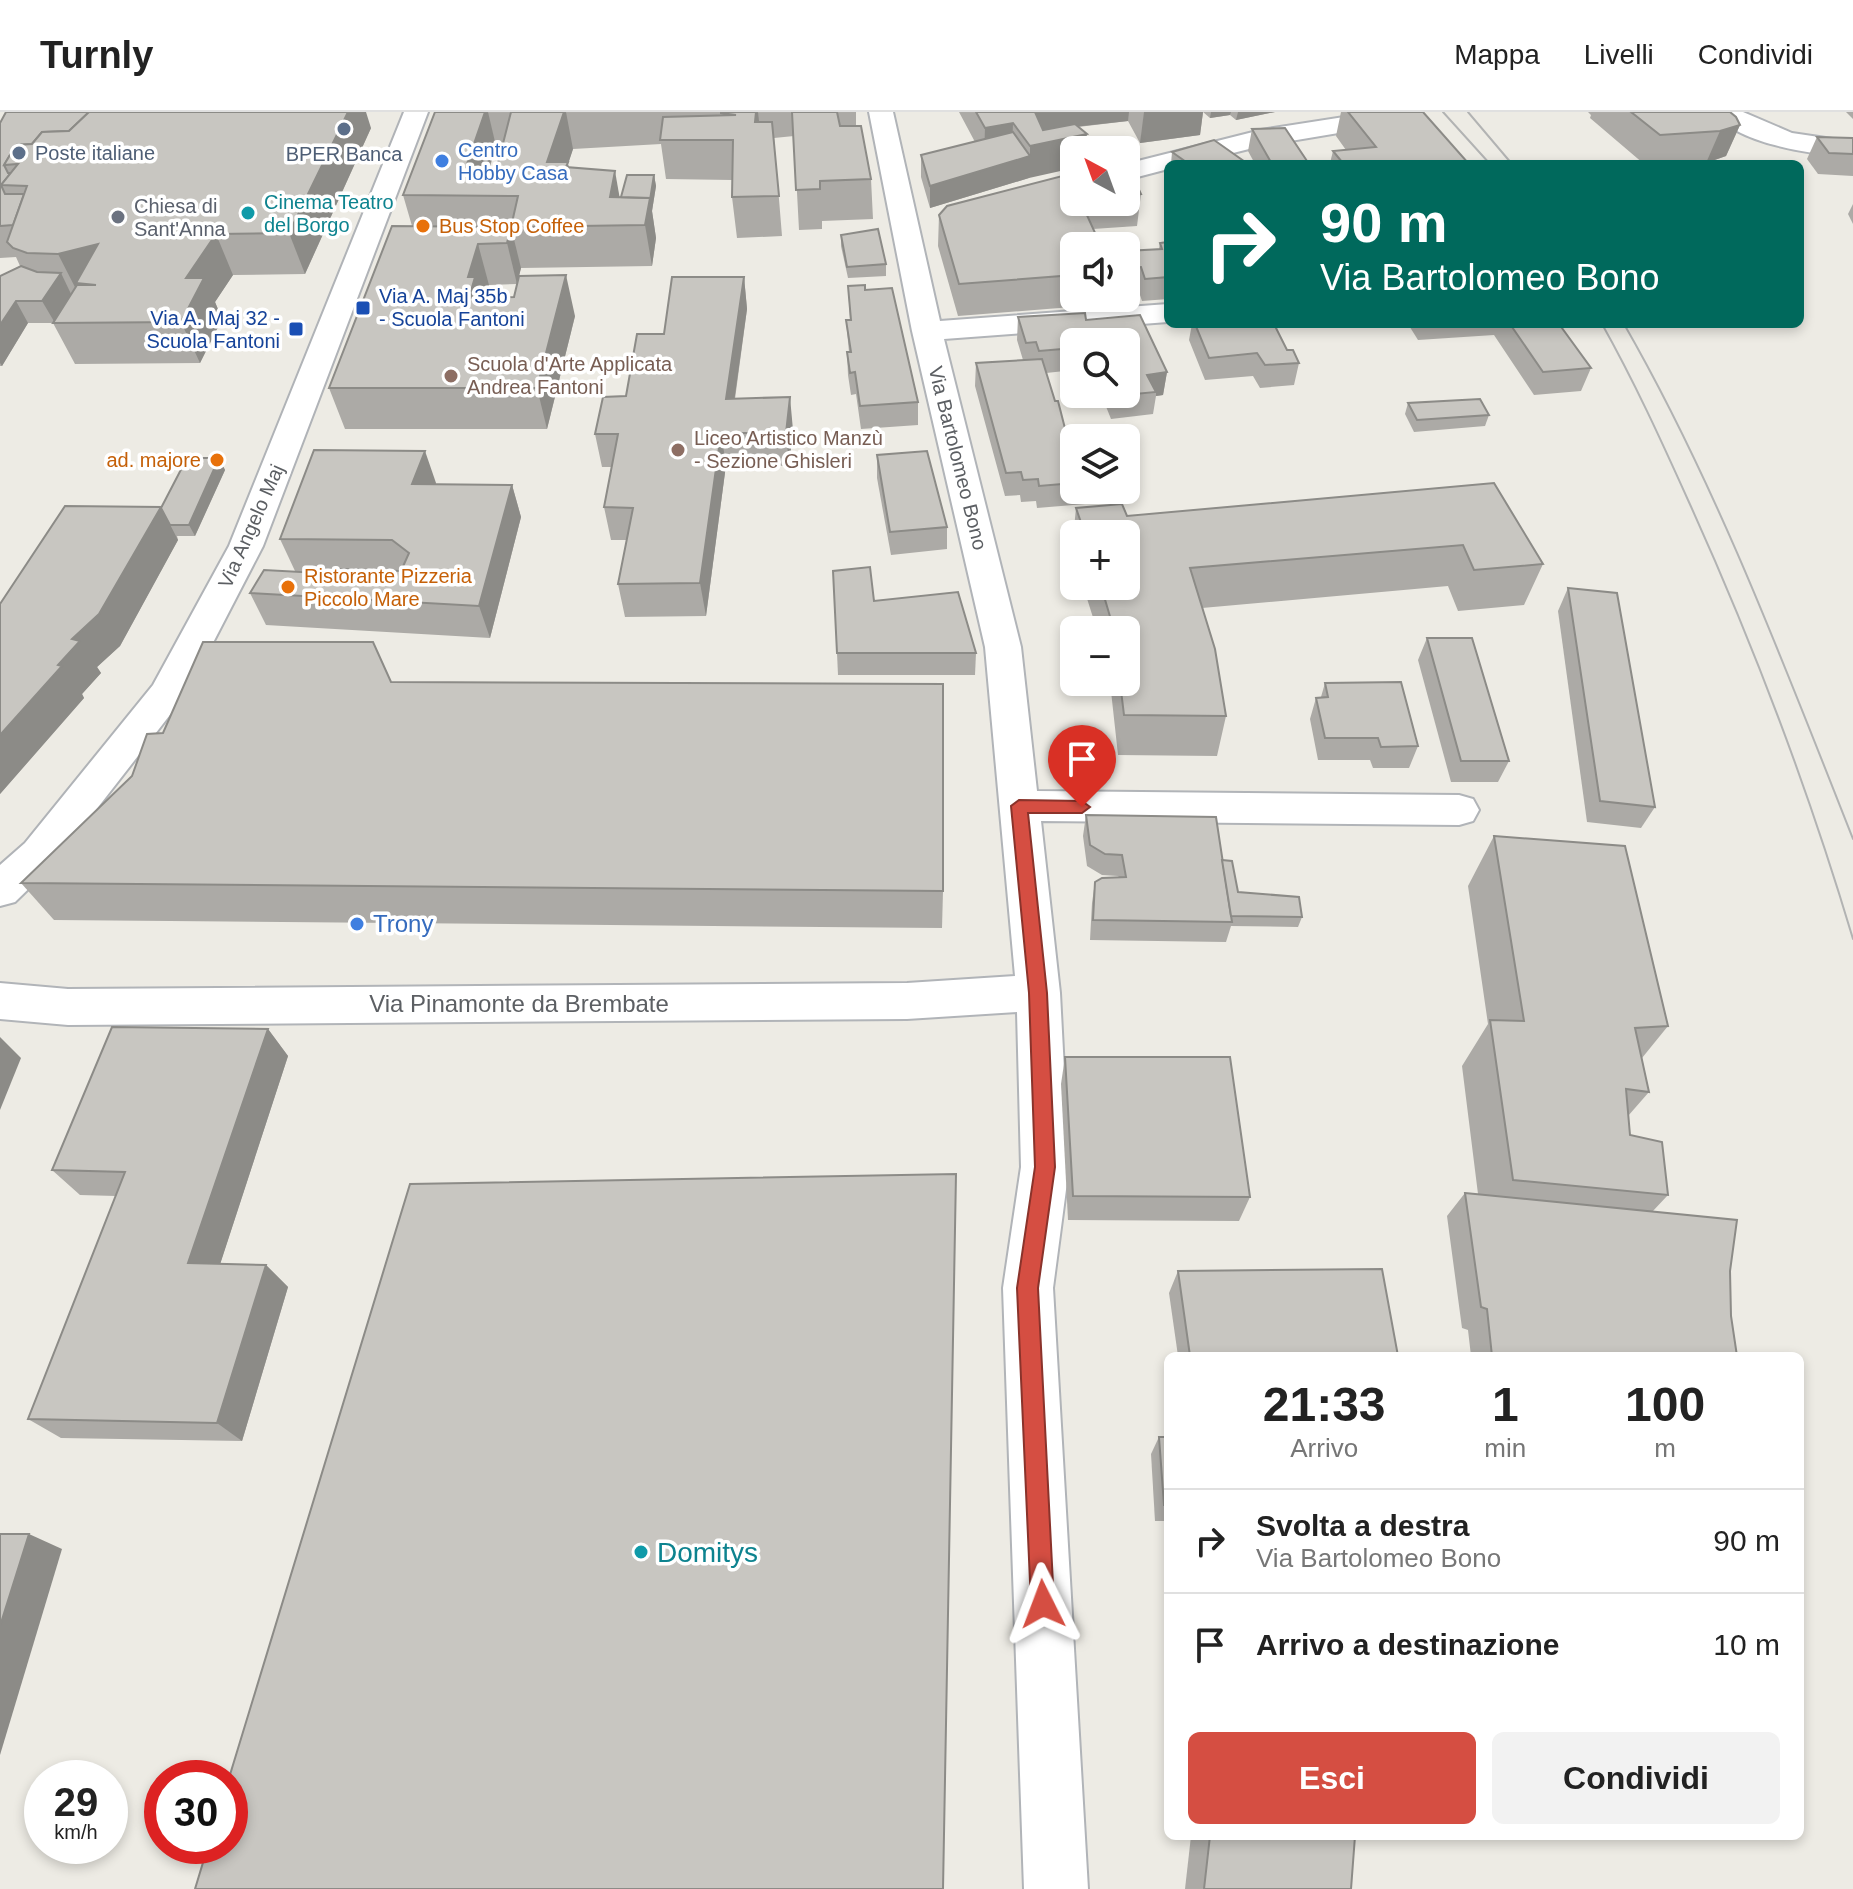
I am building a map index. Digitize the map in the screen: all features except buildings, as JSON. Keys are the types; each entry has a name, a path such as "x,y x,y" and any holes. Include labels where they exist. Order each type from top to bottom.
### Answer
{"street":[{"name":"Via Angelo Maj","path":"0,890 39,854 168,693 246,546 416,112"},
{"name":"Via Bartolomeo Bono","path":"881,112 922,228 927,331 1003,647 1038,993 1045,1167 1028,1288 1056,1889"},
{"path":"1726,112 1769,135 1812,146 1853,150"},
{"path":"1174,160 1261,138 1396,116 1422,117"},
{"path":"1140,168 1164,162"},
{"path":"927,331 1164,313"},
{"path":"1019,806 1459,810"},
{"name":"Via Pinamonte da Brembate","path":"0,1001 68,1007 907,1001 1038,993"}],"tram line":[{"path":"1443,112 1486,160"},
{"path":"1468,112 1509,160"},
{"path":"1604,328 1657,433 1735,608 1798,771 1853,939"},
{"path":"1626,328 1689,448 1748,577 1853,839"}],"place":[{"name":"BPER Banca","path":"344,129"},
{"name":"Poste italiane","path":"19,153"},
{"name":"Centro Hobby Casa","path":"442,161"},
{"name":"Cinema Teatro del Borgo","path":"248,213"},
{"name":"Chiesa di Sant'Anna","path":"118,217"},
{"name":"Bus Stop Coffee","path":"423,226"},
{"name":"Via A. Maj 35b - Scuola Fantoni","path":"363,308"},
{"name":"Via A. Maj 32 - Scuola Fantoni","path":"296,329"},
{"name":"Scuola d'Arte Applicata Andrea Fantoni","path":"451,376"},
{"name":"Liceo Artistico Manzù - Sezione Ghisleri","path":"678,450"},
{"name":"ad. majore","path":"217,460"},
{"name":"Ristorante Pizzeria Piccolo Mare","path":"288,587"},
{"name":"Trony","path":"357,924"},
{"name":"Domitys","path":"641,1552"}],"route":[{"path":"1043,1604 1028,1288 1045,1167 1038,993 1019,806 1082,807"}]}
